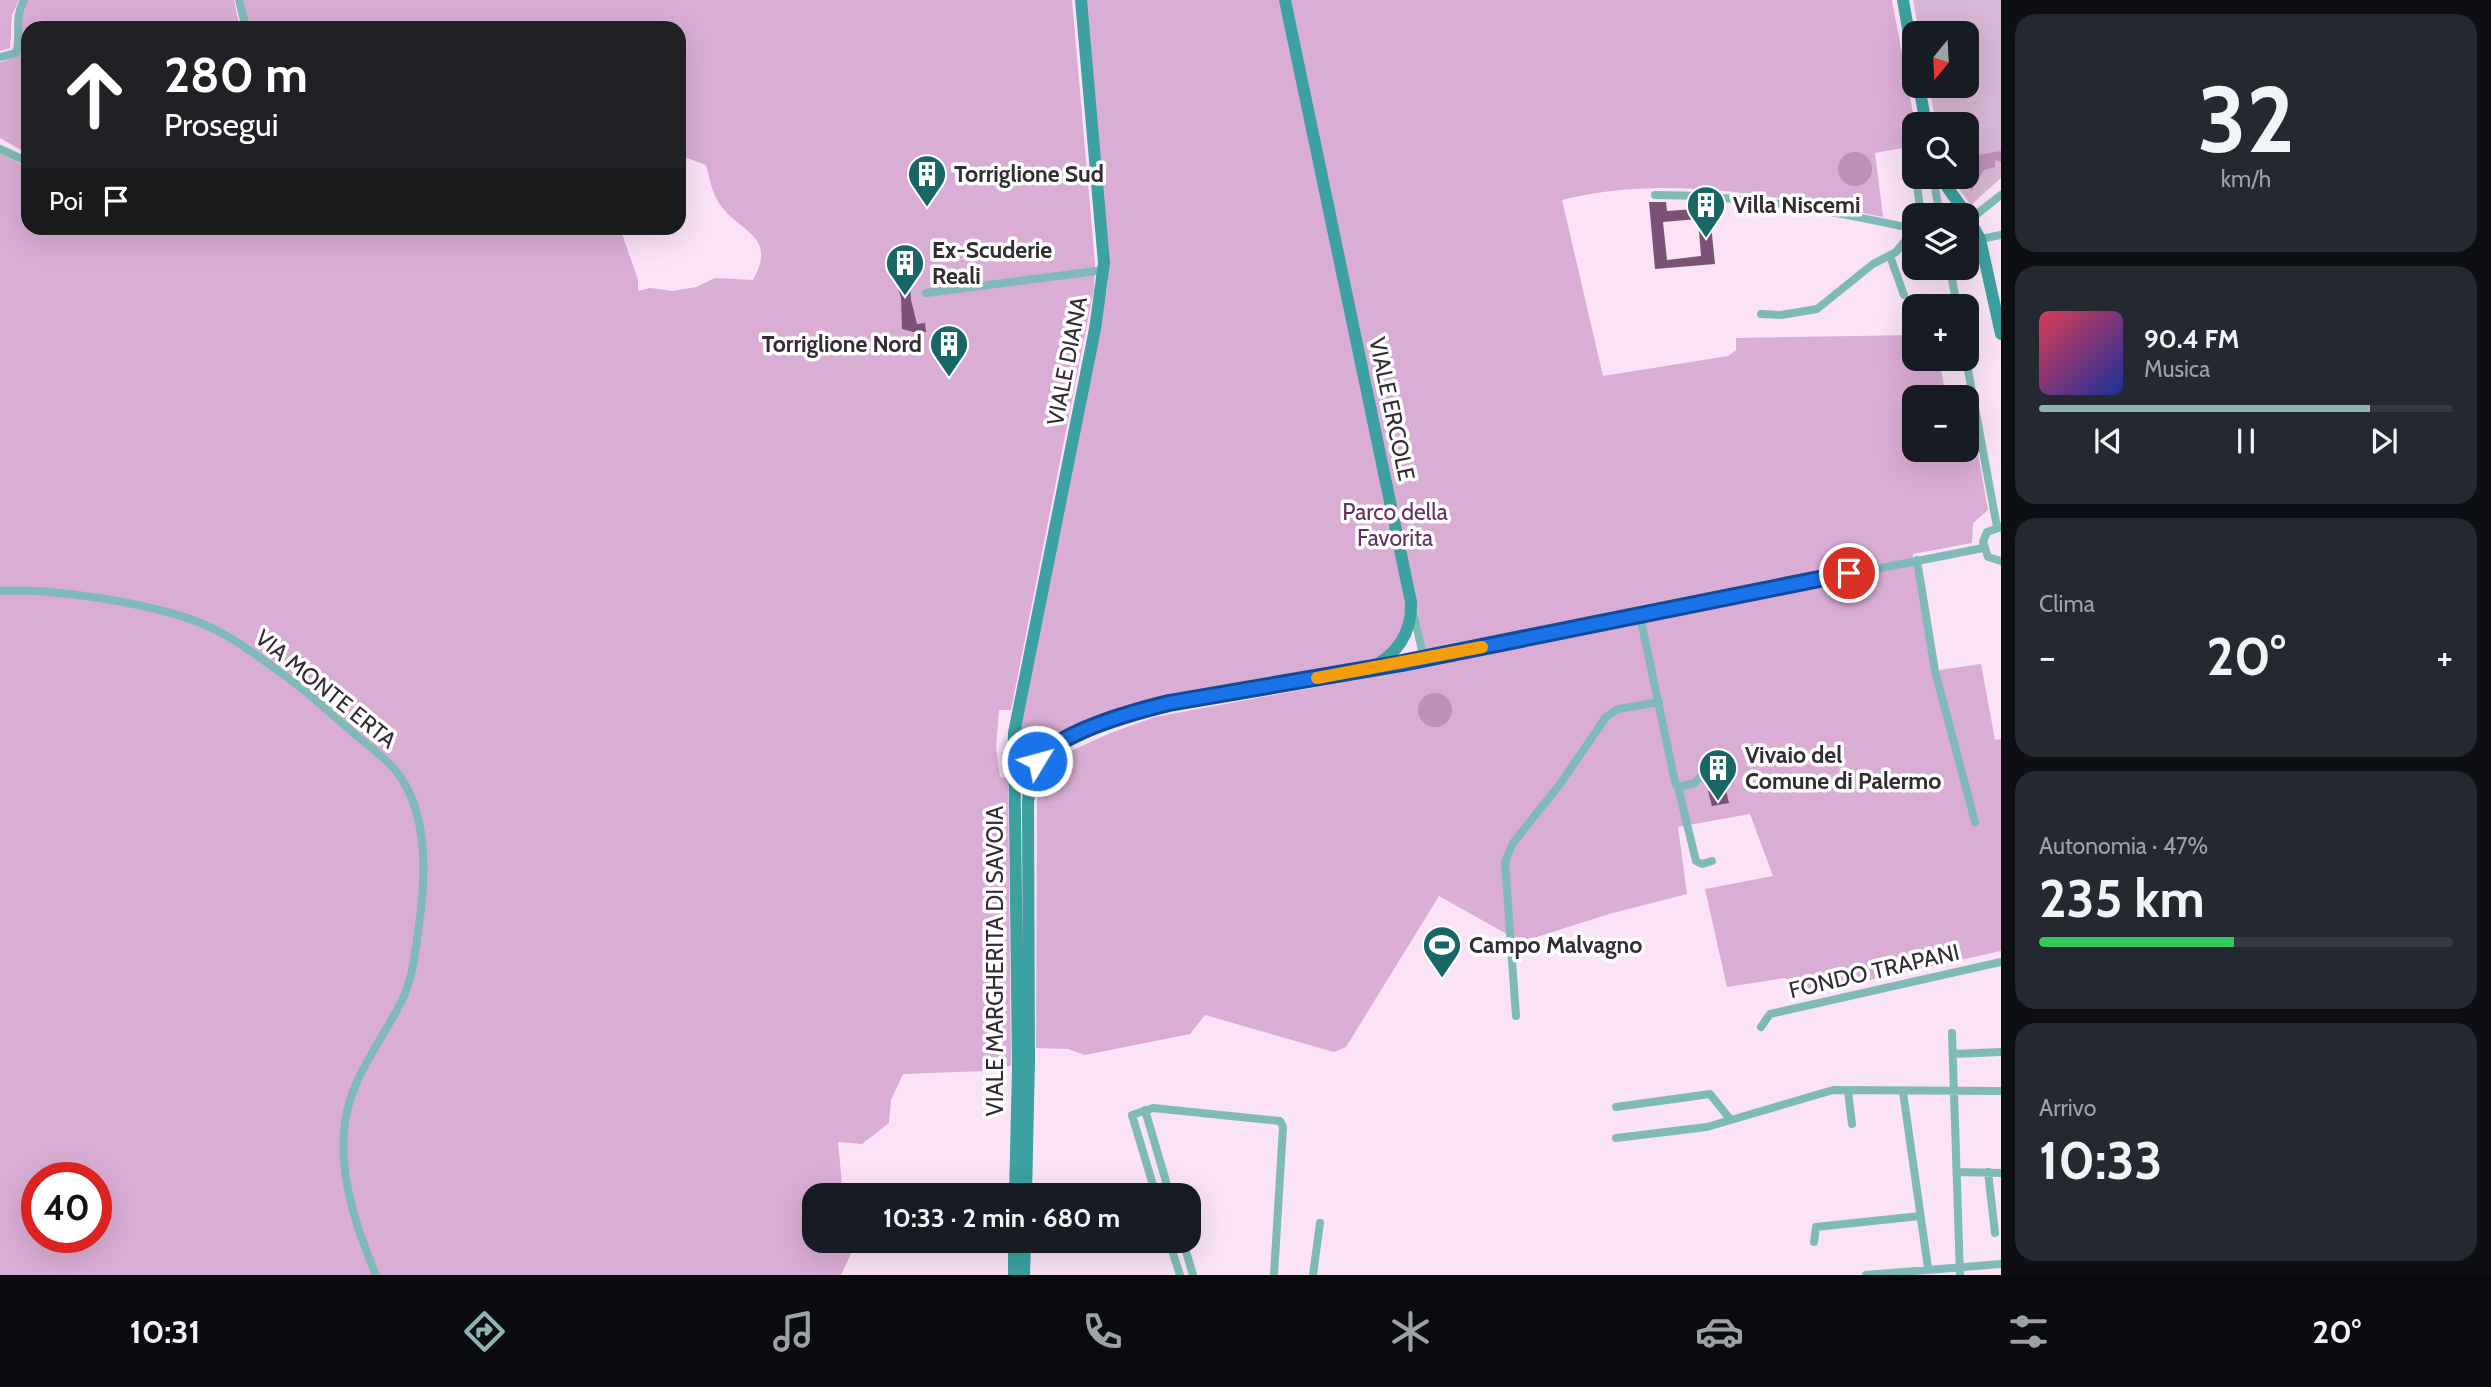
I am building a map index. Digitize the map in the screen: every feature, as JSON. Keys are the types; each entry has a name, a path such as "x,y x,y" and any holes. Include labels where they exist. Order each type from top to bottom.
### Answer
{"street":[{"path":"0,57 16,53 16,25 24,0"},
{"path":"239,0 244,21"},
{"name":"VIALE DIANA","path":"1015,726 1095,329 1104,270 1081,0"},
{"name":"VIALE ERCOLE","path":"1034,766 1045,752 1056,744 1135,711 1370,668 1390,657 1399,646 1411,619 1411,602 1285,0"},
{"path":"1903,0 1907,21"},
{"path":"0,149 21,159"},
{"path":"1655,195 1712,195 1836,212 1902,226"},
{"path":"1979,209 2001,195"},
{"path":"2001,235 1980,239 2001,334"},
{"path":"1761,314 1781,315 1817,309 1873,264 1896,252 1902,244"},
{"path":"1890,256 1904,294"},
{"path":"926,293 1104,270"},
{"path":"1968,371 1999,527 1984,537 1983,548 1988,557 2001,561"},
{"path":"1370,668 1983,548"},
{"path":"1917,560 1935,671 1975,822"},
{"name":"VIA MONTE ERTA","path":"0,592 18,590 137,606 198,621 231,637 299,685 396,771 414,802 422,841 422,904 412,975 400,1005 368,1056 353,1094 344,1130 347,1180 353,1210 376,1275"},
{"path":"1411,602 1424,659"},
{"path":"1640,616 1671,766 1696,861 1702,864 1713,861"},
{"path":"1516,1016 1505,862 1507,856 1513,843 1560,784 1606,717 1618,709 1659,702"},
{"path":"1015,726 1017,737 1030,748 1056,744"},
{"name":"VIALE MARGHERITA DI SAVOIA","path":"1015,726 1018,1069 1016,1183"},
{"name":"VIALE MARGHERITA DI SAVOIA","path":"1026,1183 1029,1068 1028,801 1034,766"},
{"path":"1678,787 1695,783 1700,777"},
{"name":"FONDO TRAPANI","path":"1760,1027 1770,1014 2001,962"},
{"path":"1952,1033 1956,1091 1959,1270"},
{"path":"1953,1054 2001,1052"},
{"path":"1616,1138 1707,1127 1833,1090 2001,1091"},
{"path":"1848,1091 1852,1124"},
{"path":"1903,1092 1927,1268"},
{"path":"1616,1107 1710,1094 1730,1119"},
{"path":"1152,1183 1132,1115 1153,1108 1261,1118 1283,1124 1274,1275"},
{"path":"1145,1110 1166,1183"},
{"path":"1958,1172 2001,1173"},
{"path":"1988,1172 1995,1233"},
{"path":"1814,1242 1816,1227 1920,1216"},
{"path":"1313,1275 1320,1223"},
{"path":"1014,1253 1014,1275"},
{"path":"1024,1253 1024,1275"},
{"path":"1173,1253 1180,1275"},
{"path":"1187,1253 1193,1275"},
{"path":"1866,1275 1927,1268 1959,1270 2001,1264"}],"shaded area":[{"path":"0,0 19,0 12,15 10,48 0,51"},
{"path":"28,0 234,0 238,21 21,21"},
{"path":"243,0 1072,0 1095,263 1094,289 1011,710 999,710 996,747 1000,777 1008,778 1011,1066 992,1066 987,1071 903,1074 891,1100 889,1123 862,1144 838,1142 842,1183 802,1183 802,1253 851,1253 841,1275 0,1275 0,153 21,164 21,235 622,235 638,280 638,291 650,288 673,291 696,287 715,278 753,280 760,264 758,242 724,209 714,194 706,165 686,158 686,21 248,21"},
{"path":"1085,0 1280,0 1406,600 1401,631 1397,638 1385,652 1367,664 1160,698 1104,713 1061,733 1030,735 1022,728 1021,707 1107,289 1108,263"},
{"path":"1291,0 1892,0 1902,54 1902,98 1910,98 1913,112 1902,112 1902,148 1875,153 1883,217 1763,196 1682,188 1602,192 1562,200 1603,376 1728,356 1736,350 1736,338 1902,335 1902,371 1941,371 1944,385 1902,385 1902,462 1979,462 1979,460 1988,510 1973,523 1972,543 1913,554 1932,671 1981,664 1995,740 2001,739 2001,951 1806,994 1785,978 1727,987 1705,889 1773,876 1750,814 1678,827 1687,894 1609,914 1521,942 1439,896 1346,1047 1334,1052 1205,1015 1190,1034 1085,1055 1068,1049 1036,1048 1037,803 1039,783 1045,771 1064,754 1155,717 1409,670 1423,667 1428,661"},
{"path":"1913,0 2001,0 2001,178 1973,203 1970,203 1959,189 1979,189 1979,112 1934,112 1931,98 1979,98 1979,21 1917,21"},
{"path":"21,21 21,150 0,138 0,62 17,54"},
{"path":"2001,151 2001,162 1995,160 1995,167 1984,170 1979,178 1979,155"},
{"path":"1855,152 1867,157 1872,169 1867,181 1855,186 1843,181 1838,169 1843,157"},
{"path":"1435,693 1447,698 1452,710 1447,722 1435,727 1423,722 1418,710 1423,698"}],"building":[{"name":"Villa Niscemi","path":"1649,202 1666,202 1667,211 1695,209 1695,203 1709,204 1715,264 1655,269","holes":["1698,219 1701,256 1667,260 1663,222"]},
{"name":"Ex-Scuderie Reali","path":"916,261 918,270 909,271 911,300 917,324 925,323 926,332 917,333 902,329 901,298 893,270 907,262"},
{"name":"Vivaio del Comune di Palermo","path":"1725,786 1729,803 1712,806 1708,791"}],"slow traffic":[{"path":"1317,678 1482,647"}],"place":[{"name":"Torriglione Sud","path":"927,208"},
{"name":"Villa Niscemi","path":"1706,239"},
{"name":"Ex-Scuderie Reali","path":"905,297"},
{"name":"Torriglione Nord","path":"949,378"},
{"name":"Vivaio del Comune di Palermo","path":"1718,802"},
{"name":"Campo Malvagno","path":"1442,979"}],"route":[{"path":"1037,761 1049,748 1085,731 1117,717 1169,703 1402,663 1849,573"}],"park label":[{"name":"Parco della Favorita","path":"1395,525"}]}
